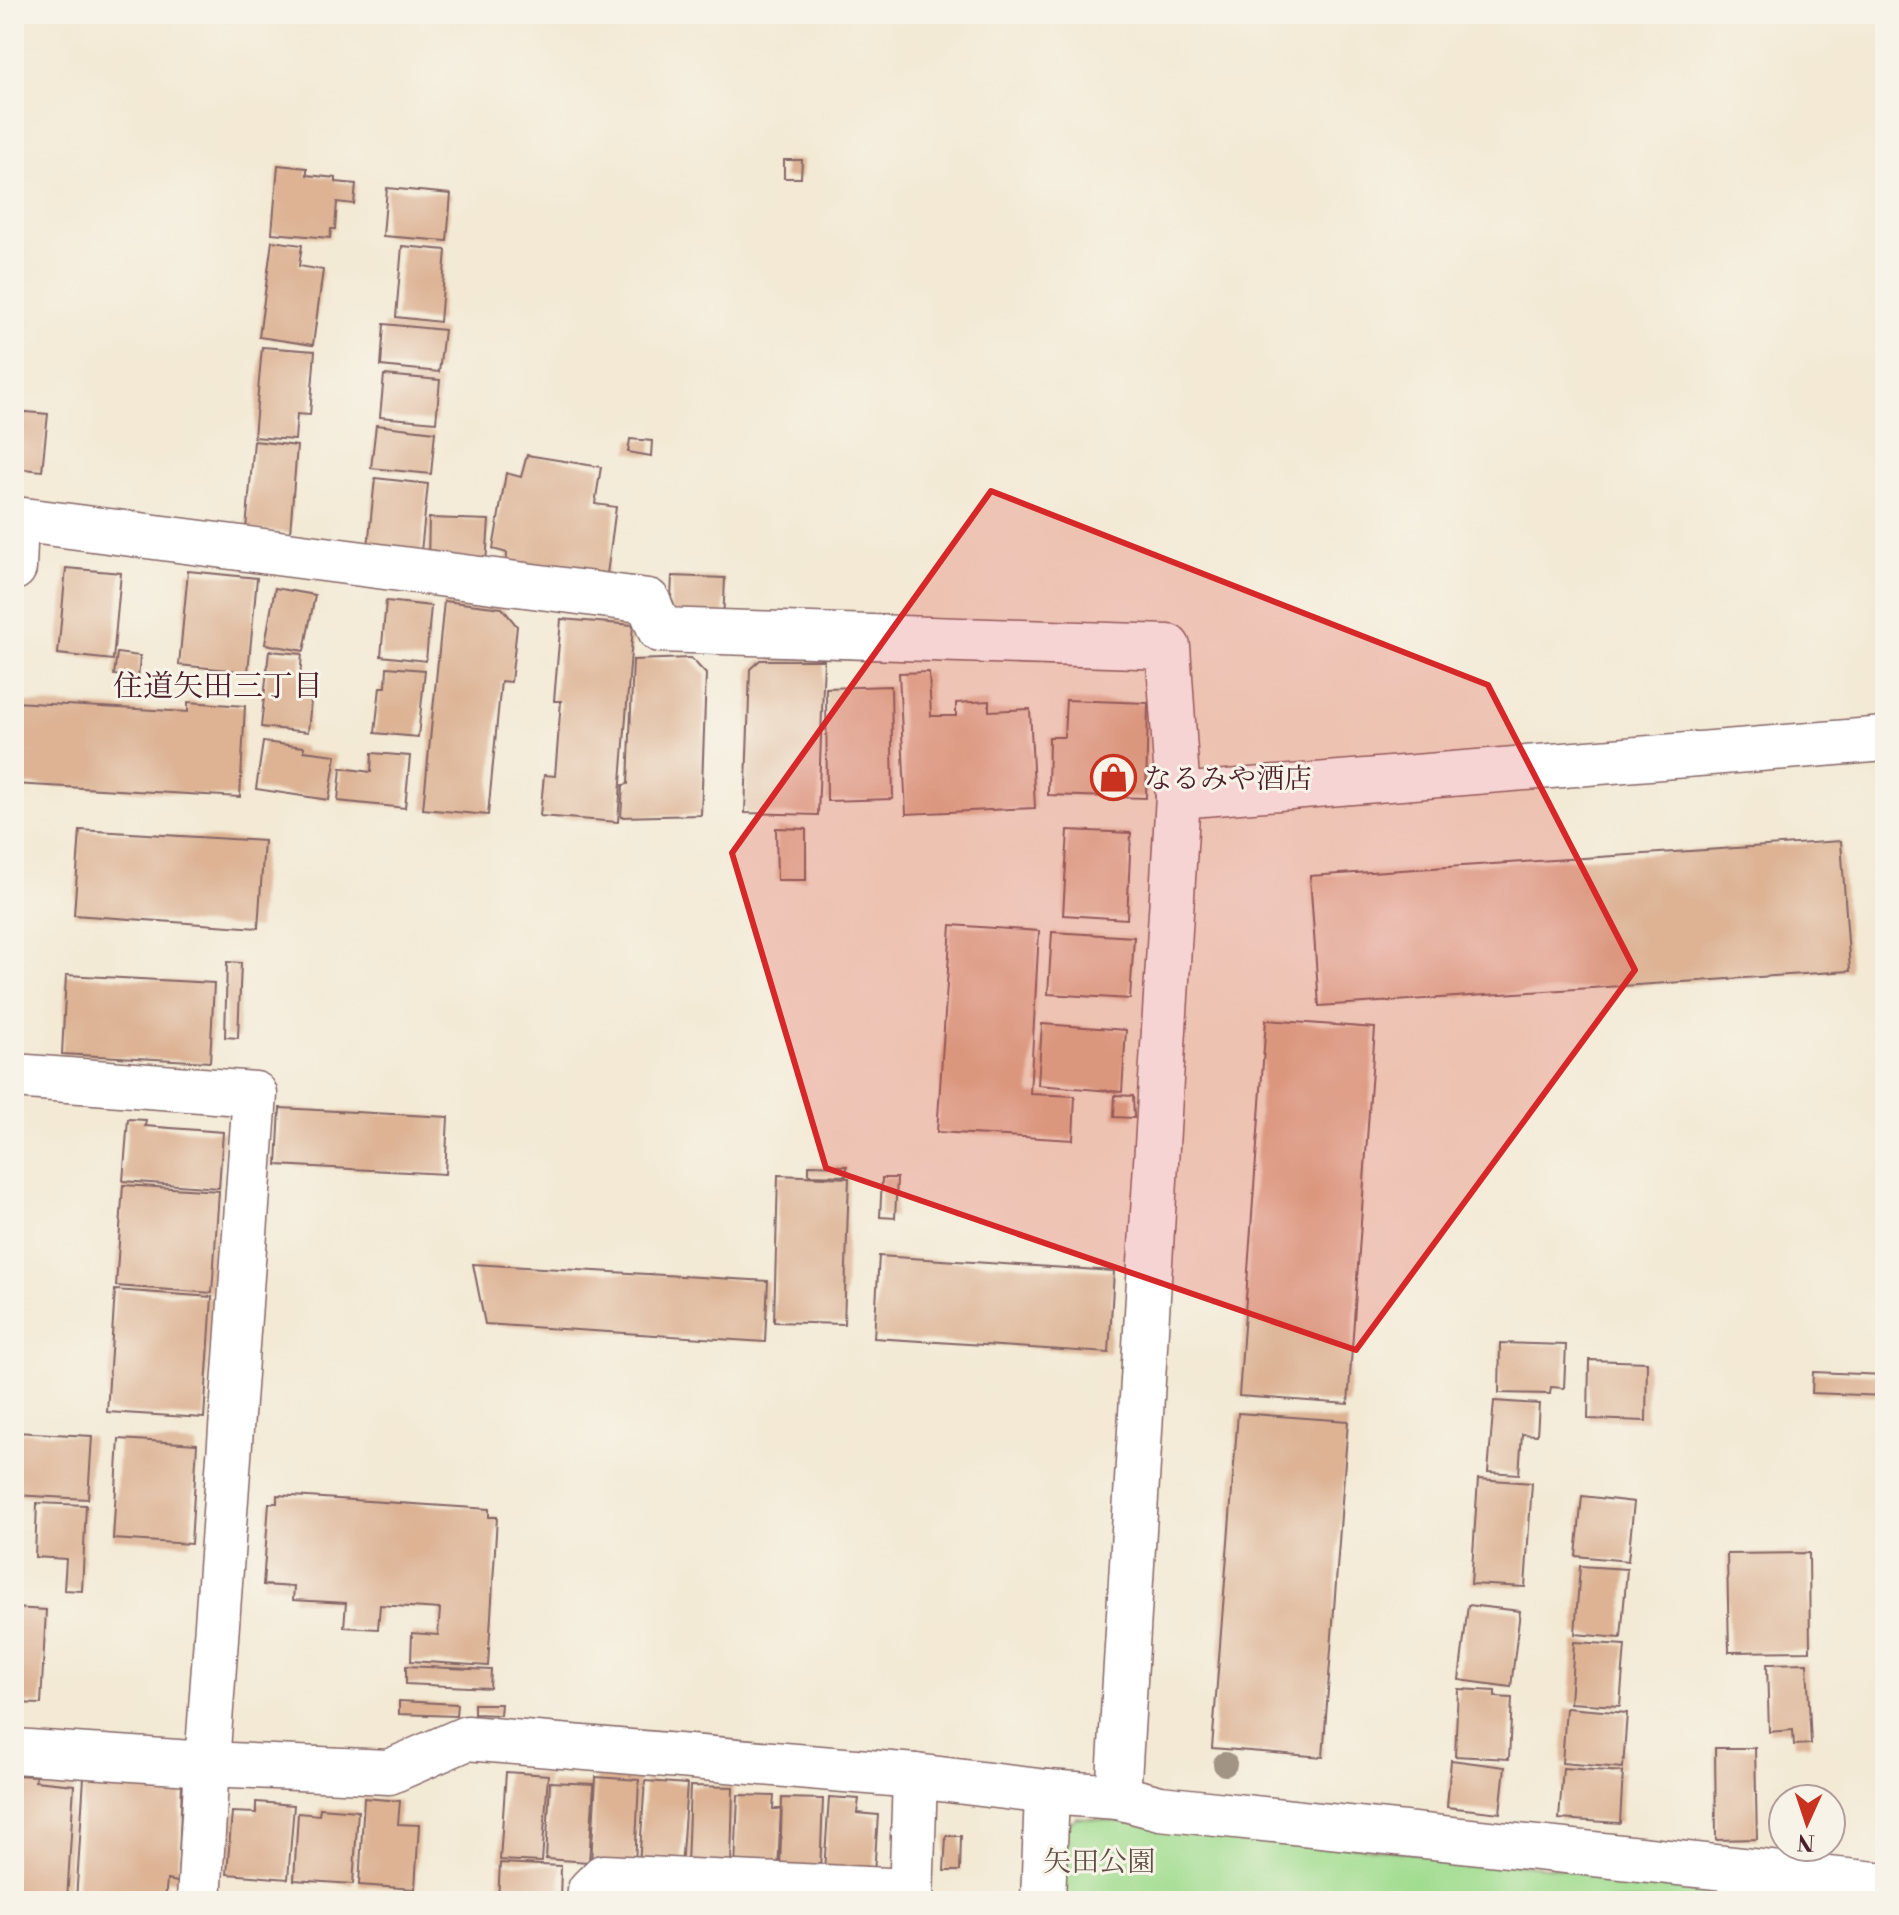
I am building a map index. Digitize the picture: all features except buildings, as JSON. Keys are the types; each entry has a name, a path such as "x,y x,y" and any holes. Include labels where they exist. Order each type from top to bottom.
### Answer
{"street":[{"path":"14,568 16,519 648,601 660,630 1168,647 1178,796 1118,1797"},
{"path":"1178,796 1885,739"},
{"path":"14,1076 255,1094 199,1901"},
{"path":"14,1751 389,1772 467,1738 915,1776 1118,1797 1175,1810 1885,1885"},
{"path":"589,1901 590,1890 603,1877 911,1896 915,1776"},
{"path":"1043,1901 1047,1792"}],"highlighted area":[{"path":"991,491 1488,685 1635,970 1356,1350 826,1168 732,853"}],"green space":[{"name":"矢田公園","path":"1077,1817 1862,1901 1057,1901 1059,1832"}],"place":[{"name":"なるみや酒店","path":"1113,778"}],"district":[{"name":"住道矢田三丁目","path":"218,686"}]}
